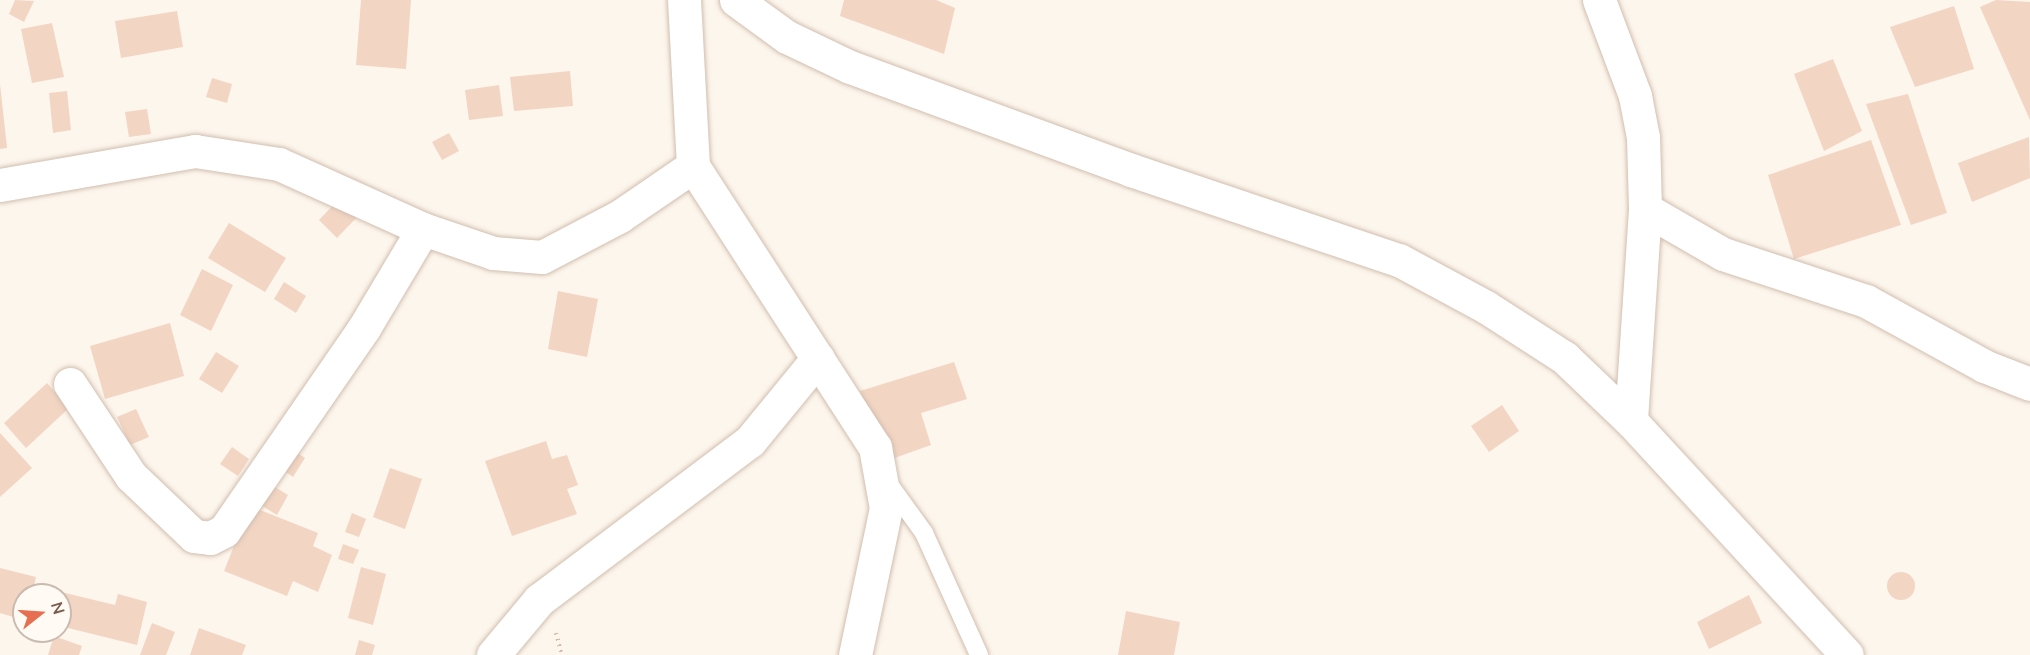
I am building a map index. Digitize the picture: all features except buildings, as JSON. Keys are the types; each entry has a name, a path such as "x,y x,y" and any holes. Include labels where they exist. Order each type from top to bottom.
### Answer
{"street":[{"path":"684,0 693,166 875,447 883,477 886,508 855,655"},
{"path":"736,0 787,37 850,67 1131,170 1399,260 1486,307 1565,358 1631,421 1847,655"},
{"path":"1599,0 1635,96 1643,137 1645,209 1631,421"},
{"path":"0,184 195,151 279,164 423,229 493,253 542,258 620,216 693,166"},
{"path":"1645,209 1723,254 1866,301 1984,366 2030,384"},
{"path":"70,384 131,476 194,536 218,534 224,531 364,328 423,229"},
{"path":"494,655 539,600 750,441 818,358"}],"lane":[{"path":"883,477 924,533 979,655"}]}
